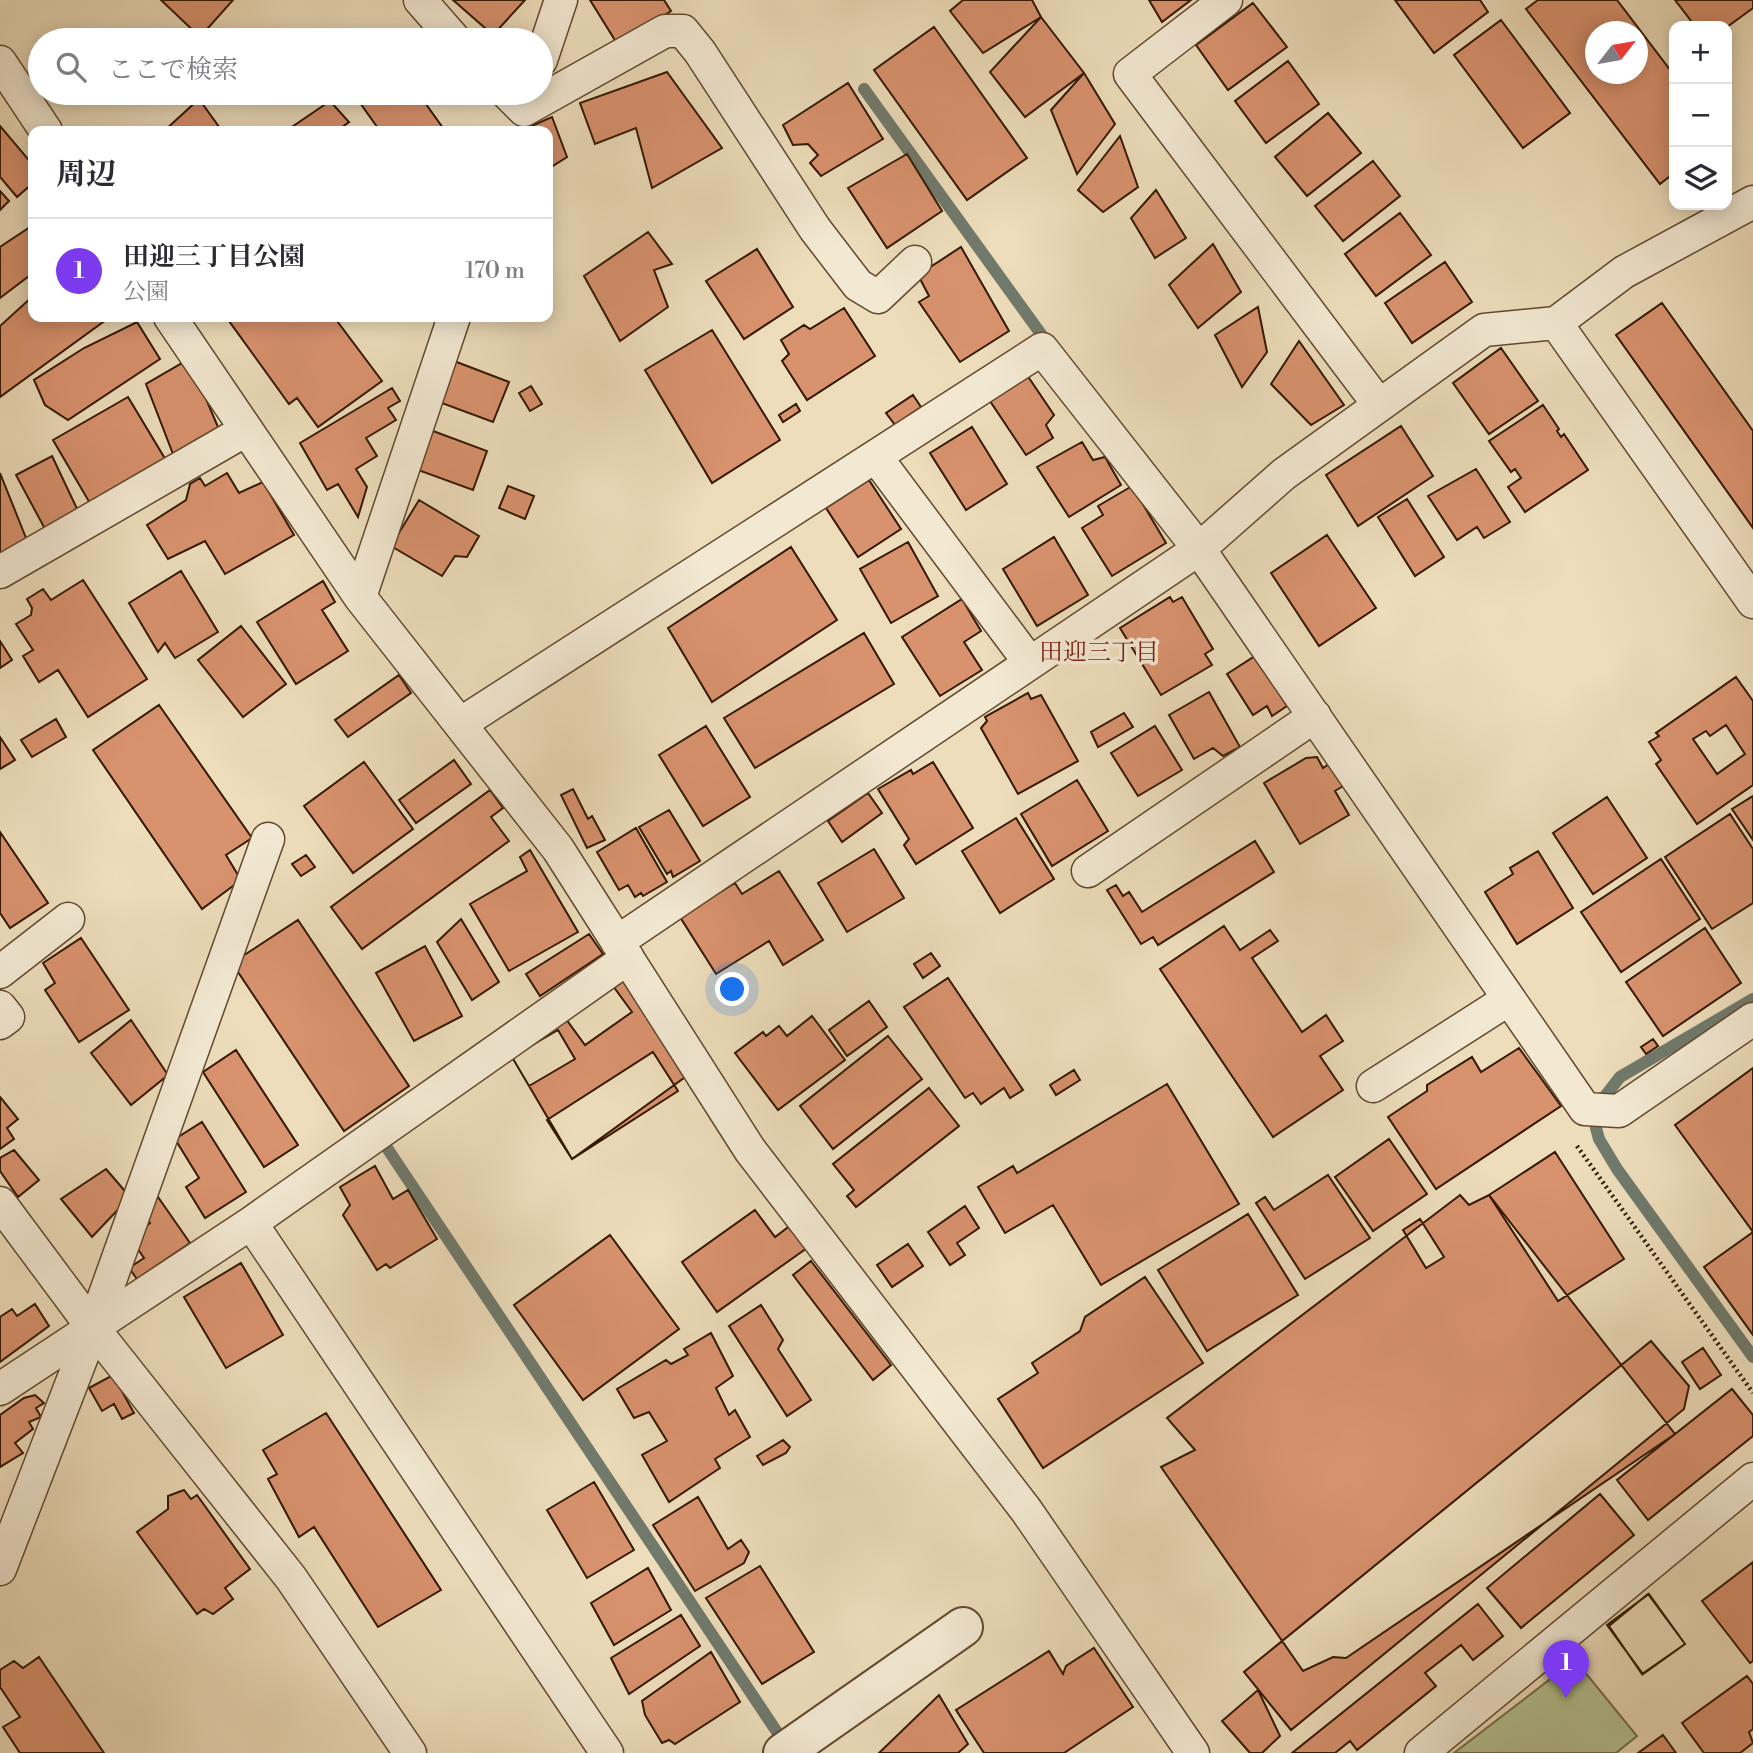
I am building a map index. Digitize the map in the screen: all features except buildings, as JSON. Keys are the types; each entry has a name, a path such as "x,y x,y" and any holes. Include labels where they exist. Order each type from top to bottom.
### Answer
{"street":[{"path":"420,0 444,28"},
{"path":"552,28 561,0"},
{"path":"1226,0 1130,74 1379,405"},
{"path":"553,89 664,31 683,31 700,52 815,229 858,285 878,297 915,262"},
{"path":"0,62 28,104"},
{"path":"29,105 43,126"},
{"path":"0,1389 251,1223 622,950 1030,663 1199,549 1284,474 1484,330 1556,323 1624,272 1753,202"},
{"path":"173,322 360,597 558,849 750,1150 1026,1510 1194,1753"},
{"path":"360,597 452,322"},
{"path":"1556,323 1753,601"},
{"path":"460,724 1042,349 1199,549 1585,1109 1619,1111 1753,1019"},
{"path":"0,572 246,430"},
{"path":"876,457 1030,663"},
{"path":"1088,871 1315,716"},
{"path":"0,1569 93,1328 268,839"},
{"path":"0,972 68,919"},
{"path":"1373,1086 1509,999"},
{"path":"0,1007 8,1017 0,1023"},
{"path":"0,1203 93,1328 291,1578 410,1753"},
{"path":"251,1223 607,1753"},
{"path":"1421,1753 1753,1479"},
{"path":"792,1746 963,1627"}],"path":[{"path":"1585,1109 1577,1146 1753,1393"}],"green space":[{"path":"1575,1660 1637,1736 1616,1753 1454,1753"}],"waterway":[{"path":"864,89 1041,334"},
{"path":"1753,999 1620,1077 1592,1113 1599,1139 1617,1169 1753,1357"},
{"path":"381,1139 787,1747"}],"place":[{"name":"田迎三丁目公園","path":"1566,1698"}],"district":[{"name":"田迎三丁目","path":"1099,653"}]}
